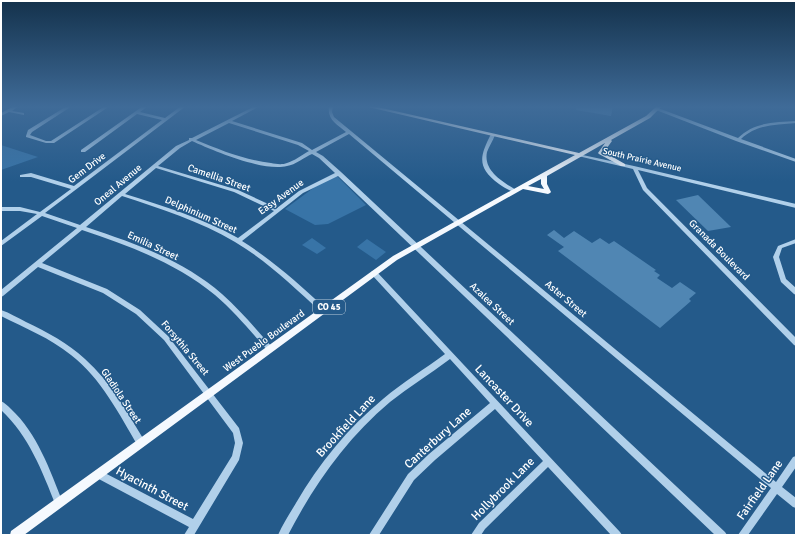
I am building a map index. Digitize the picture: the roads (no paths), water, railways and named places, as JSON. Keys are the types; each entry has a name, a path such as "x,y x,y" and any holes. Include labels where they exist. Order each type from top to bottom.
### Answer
{"main road":[{"name":"South Prairie Avenue","path":"476,131 580,155"},
{"name":"West Pueblo Boulevard","path":"14,535 323,310 415,246 621,131"},
{"path":"612,136 602,148 601,153 622,165"},
{"path":"517,189 548,192 544,184 544,174"}],"street":[{"path":"30,131 28,136 46,142 52,142 69,131"},
{"path":"83,151 111,131"},
{"name":"Gem Drive","path":"1,244 151,131"},
{"name":"Oneal Avenue","path":"1,294 178,147 208,131"},
{"name":"Azalea Street","path":"259,131 300,144 313,152 339,173 722,535"},
{"path":"716,131 796,161"},
{"path":"738,140 747,131"},
{"path":"192,139 204,145 249,160 276,166 287,165 349,132"},
{"name":"Aster Street","path":"349,132 796,504"},
{"path":"494,135 485,153 487,167 494,178 517,189"},
{"name":"South Prairie Avenue","path":"580,155 796,206"},
{"name":"Camellia Street","path":"154,166 236,191 277,210"},
{"name":"Granada Boulevard","path":"634,167 644,189 796,343"},
{"name":"Easy Avenue","path":"238,241 301,192 339,173"},
{"path":"22,176 31,175 74,188"},
{"name":"Delphinium Street","path":"121,194 173,211 238,241 292,282 323,310"},
{"name":"Emilia Street","path":"1,209 16,207 41,214 136,246 163,258 193,276 218,294 270,349"},
{"path":"796,241 780,248 776,257 783,280 796,292"},
{"name":"Forsythia Street","path":"37,264 105,291 138,312 166,338 209,393 236,432 238,450 231,466 189,535"},
{"name":"Lancaster Drive","path":"374,274 613,533"},
{"name":"Gladiola Street","path":"1,313 57,341 82,360 102,382 141,443"},
{"name":"Brookfield Lane","path":"284,535 294,514 320,474 356,430 378,408 450,355"},
{"name":"Canterbury Lane","path":"374,535 411,477 432,457 495,404"},
{"path":"1,405 10,412 33,444 58,503"},
{"name":"Fairfield Lane","path":"743,535 796,460"},
{"name":"Hollybrook Lane","path":"476,535 482,526 548,461"},
{"name":"Hyacinth Street","path":"98,474 195,525"}]}
